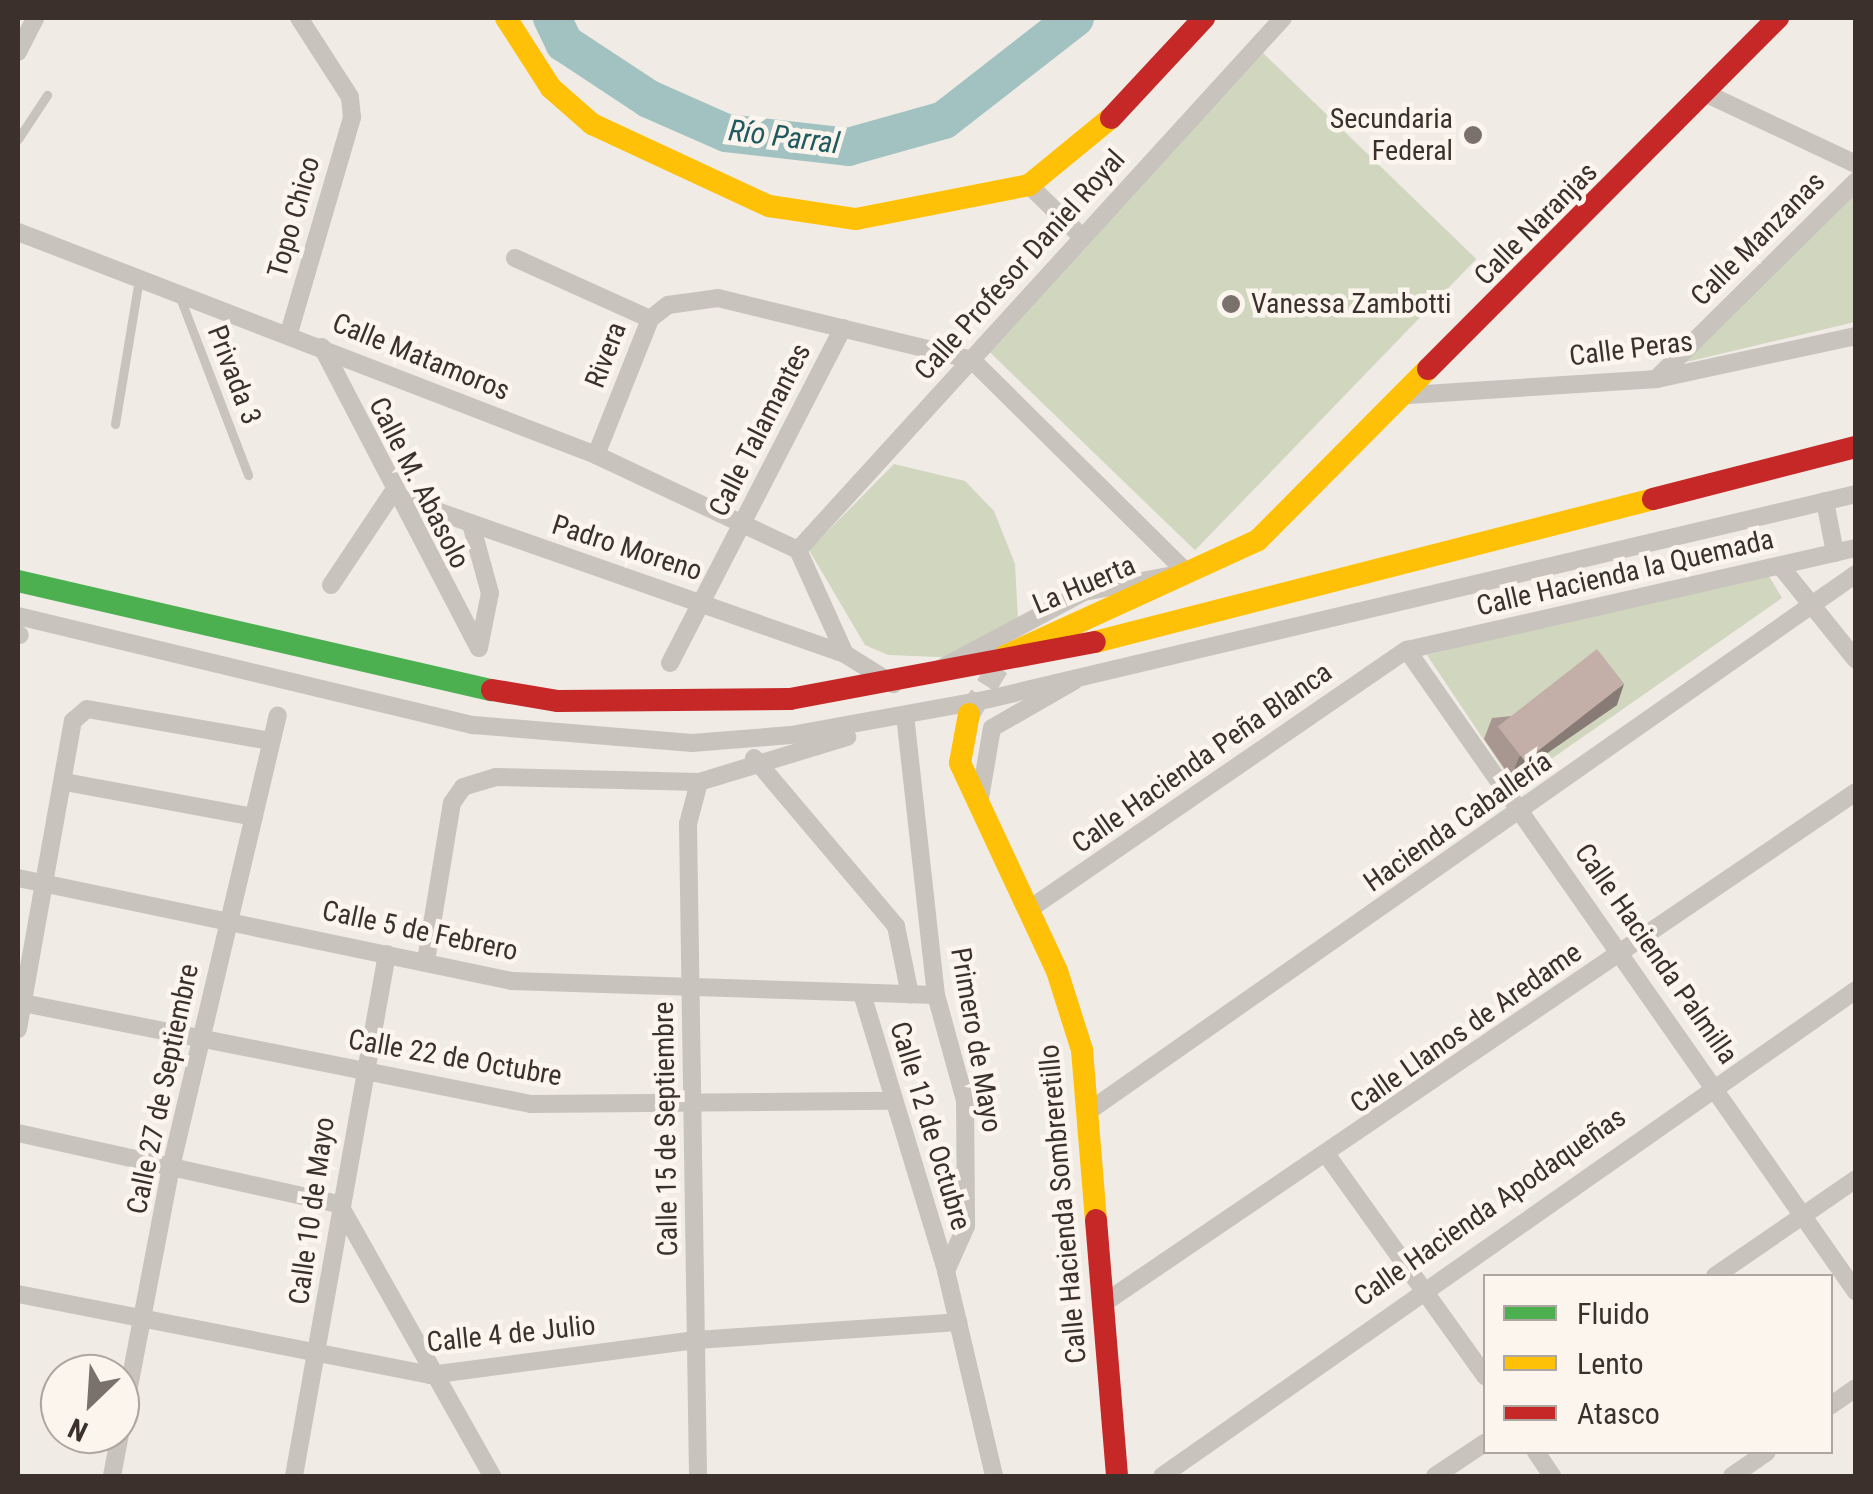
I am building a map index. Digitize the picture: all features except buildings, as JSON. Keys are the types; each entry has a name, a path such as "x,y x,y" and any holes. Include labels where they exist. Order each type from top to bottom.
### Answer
{"street":[{"path":"18,52 35,18"},
{"name":"Topo Chico","path":"288,333 352,117 350,97 299,18"},
{"path":"506,18 551,88 592,124 770,206 856,219 1029,185 1103,127 1204,18"},
{"name":"Calle Profesor Daniel Royal","path":"798,550 1282,18"},
{"name":"Calle Naranjas","path":"1188,574 1258,540 1409,395 1778,18"},
{"path":"1707,94 1856,164"},
{"name":"Calle Manzanas","path":"1656,379 1856,182"},
{"path":"1029,185 1082,238"},
{"name":"Calle Matamoros","path":"18,232 596,455 745,520 798,550"},
{"path":"515,258 650,318"},
{"name":"Rivera","path":"596,455 650,318 691,298 842,328"},
{"path":"842,328 972,360 1188,574"},
{"name":"Calle Talamantes","path":"670,663 842,328"},
{"name":"Calle Peras","path":"1409,395 1656,379 1856,336"},
{"name":"Calle M. Abasolo","path":"322,348 392,495 470,642 487,641 490,608 471,524"},
{"path":"18,582 413,677 558,701 666,707 925,678 1856,447"},
{"path":"18,628 380,706 588,739 791,736 1075,680 1856,494"},
{"path":"331,585 392,495"},
{"name":"Padro Moreno","path":"392,495 845,654 893,684"},
{"path":"1825,501 1835,553"},
{"name":"Calle Hacienda la Quemada","path":"1406,650 1856,548"},
{"path":"798,550 845,654"},
{"path":"1780,566 1817,606 1856,660"},
{"path":"925,678 1084,592 1128,576 1188,574"},
{"name":"La Huerta","path":"1005,656 1188,574"},
{"name":"Hacienda Caballería","path":"1089,1111 1817,606 1856,574"},
{"name":"Calle Hacienda Palmilla","path":"1406,650 1623,950 1800,1216 1856,1292"},
{"name":"Calle Hacienda Peña Blanca","path":"1028,910 1406,650"},
{"path":"979,809 992,728 1075,680"},
{"path":"18,1029 73,721 87,709 271,742"},
{"name":"Calle Hacienda Sombreretillo","path":"969,714 956,746 979,809 1070,1006 1089,1111 1116,1476"},
{"name":"Calle 27 de Septiembre","path":"112,1476 146,1316 171,1167 278,716"},
{"name":"Primero de Mayo","path":"754,758 911,723 936,995 965,1100 969,1159 966,1226 946,1271"},
{"path":"426,961 452,802 463,787 496,776 699,782 754,758"},
{"name":"Calle 12 de Octubre","path":"754,758 896,926 910,995"},
{"path":"65,782 254,818"},
{"name":"Calle 15 de Septiembre","path":"698,1476 697,1107 688,824 699,782"},
{"name":"Calle Llanos de Aredame","path":"1104,1303 1330,1158 1623,950 1856,792"},
{"name":"Calle 5 de Febrero","path":"18,878 229,916 512,981 863,997 936,995"},
{"name":"Calle 10 de Mayo","path":"294,1476 321,1356 360,1070 387,954"},
{"name":"Calle Hacienda Apodaqueñas","path":"1162,1476 1713,1083 1856,990"},
{"name":"Calle 12 de Octubre","path":"863,997 890,1101 946,1271"},
{"name":"Calle 22 de Octubre","path":"20,1002 531,1104 697,1107 890,1101"},
{"path":"18,1133 340,1204 430,1375 492,1476"},
{"path":"1330,1158 1483,1373"},
{"path":"1719,1274 1856,1179"},
{"path":"946,1271 994,1476"},
{"name":"Calle 4 de Julio","path":"18,1294 146,1316 321,1356 430,1375 696,1340 958,1322"},
{"path":"1833,1404 1856,1388"},
{"path":"1435,1476 1483,1444"},
{"path":"1537,1454 1552,1476"},
{"path":"1732,1476 1764,1454"}],"lane":[{"path":"18,140 47,95"},
{"path":"115,424 139,277"},
{"name":"Privada 3","path":"178,292 248,475"}],"green space":[{"name":"Vanessa Zambotti","path":"1262,52 1476,259 1195,550 981,343"},
{"path":"1855,187 1855,322 1682,363"},
{"path":"894,464 965,481 994,511 1015,564 1018,619 965,658 888,655 865,645 809,550"},
{"path":"1766,571 1782,598 1514,785 1427,655"}],"waterway":[{"name":"Río Parral","path":"552,18 564,43 649,99 726,133 848,147 944,120 1075,18"}],"tunnel":[{"path":"969,714 1005,656"}],"traffic: fast":[{"path":"18,581 492,690"}],"traffic: slow":[{"path":"506,18 551,88 592,124 769,206 856,219 1029,185 1111,118"},
{"path":"1005,656 1258,540 1428,369"},
{"path":"1095,642 1653,499"},
{"path":"969,714 960,763 1057,971 1082,1050 1096,1220"}],"traffic: jam":[{"path":"1111,118 1204,18"},
{"path":"1428,369 1778,18"},
{"path":"1653,499 1856,447"},
{"path":"492,690 558,701 790,699 1095,642"},
{"path":"1096,1220 1117,1476"}],"place":[{"name":"Secundaria Federal","path":"1473,135"},
{"name":"Vanessa Zambotti","path":"1231,304"}]}
